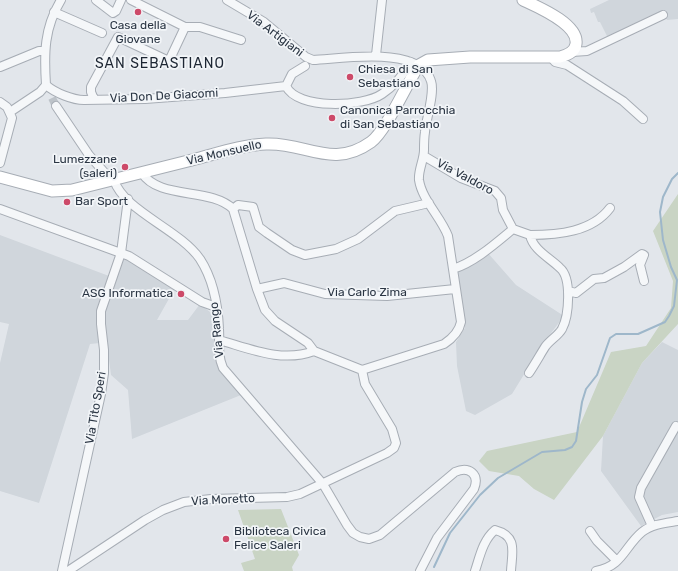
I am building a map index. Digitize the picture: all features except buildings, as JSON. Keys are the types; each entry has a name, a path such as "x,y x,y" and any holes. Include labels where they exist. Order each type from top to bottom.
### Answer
{"main road":[{"path":"415,64 428,60 560,57 572,52 576,48 577,39 575,32 568,25 523,0"},
{"name":"Via Monsuello","path":"0,177 52,192 72,190 249,146 281,144 322,154 341,155 354,151 372,141 381,130 415,64"}],"street":[{"path":"52,98 48,87 44,51 54,12 61,0"},
{"path":"96,0 113,13 116,11 122,0"},
{"path":"131,0 185,27 200,27 241,40"},
{"name":"Via Artigiani","path":"227,0 264,22 306,57 313,60 373,55 415,64"},
{"path":"373,55 382,0"},
{"path":"54,12 102,33"},
{"path":"572,52 587,51 662,15"},
{"path":"94,100 91,87 118,37 169,61 185,27"},
{"path":"0,67 39,51 44,51"},
{"path":"551,57 555,62 567,65 623,101 643,119"},
{"path":"142,173 146,179 159,186 220,200 233,209 256,289 265,310 275,321 308,343 314,351 362,370 444,344 451,340 460,329 461,322 448,236 444,225 422,189 419,178 424,156 425,132 432,82 427,72 415,64 381,95 362,101 345,103 312,102 292,95 286,86 292,74 305,66"},
{"name":"Via Don De Giacomi","path":"48,87 78,100 94,100 145,99 225,93 286,86"},
{"path":"10,112 48,87"},
{"path":"0,102 10,112 12,118 0,162"},
{"name":"Via Rango","path":"56,106 89,155 128,199 143,213 178,236 201,261 212,286 220,340 218,356 223,368 324,484 353,533 360,537 369,539 380,535 455,472 462,469 469,470 475,475 477,482 474,489 437,538 422,570"},
{"name":"Via Valdoro","path":"424,156 461,178 495,191 501,198 504,210 514,229"},
{"name":"Via Tito Speri","path":"62,571 101,394 104,373 104,350 101,324 102,311 121,253 128,199"},
{"path":"233,209 238,205 253,207 259,227 292,250 305,255 336,249 358,239 395,211 429,202"},
{"path":"453,269 462,266 477,257 514,229 530,235 557,234 593,224 604,216 610,208"},
{"path":"0,209 121,253 202,302 216,307"},
{"path":"529,372 546,346 561,330 566,319 568,291 566,273 545,256 531,240 530,235"},
{"path":"568,291 576,293 594,280 604,278 624,267 642,254 644,255 640,264 644,281"},
{"name":"Via Carlo Zima","path":"256,289 284,283 325,294 387,296 455,289"},
{"path":"220,340 273,356 300,356 314,351"},
{"path":"324,484 387,453 394,448 396,443 392,429 365,384 362,370"},
{"path":"652,526 639,497 640,492 676,426"},
{"name":"Via Moretto","path":"68,571 145,520 163,510 184,502 211,499 287,497 300,494 324,484"},
{"path":"596,571 605,569 618,562 642,532 652,526 678,521"},
{"path":"475,571 484,543 489,535 495,530 504,532 510,538 513,546 511,571"},
{"path":"590,531 597,541 618,562"}],"shaded area":[{"path":"609,0 678,0 678,19 667,20 664,13 608,38 600,22 598,22 594,12 591,13 590,9"},
{"path":"0,235 109,276 100,312 100,343 90,344 39,503 0,491 0,363 9,324 0,322"},
{"path":"487,252 516,285 564,316 542,345 512,394 475,415 466,411 457,366 456,342 465,328 456,271"},
{"path":"122,257 175,288 157,320 188,320 200,304 215,316 216,335 214,356 220,370 241,395 132,439 128,390 111,375 103,313"},
{"path":"662,342 678,350 678,512 662,515 641,526 601,471 603,436 642,363"}],"green space":[{"path":"678,194 678,324 642,363 603,436 554,500 534,489 519,476 489,471 479,461 487,451 577,432 611,352 646,346 671,308 673,281 653,231"},
{"path":"281,509 299,555 292,567 293,571 244,571 241,563 255,559 238,510"}],"waterway":[{"path":"434,567 450,533 480,495 498,478 542,452 565,450 572,447 576,441 582,402 586,389 597,375 610,338 616,334 638,334 665,322 669,316 674,306 677,280 671,267 663,240 660,212 663,197 672,179 678,173"}],"tunnel":[{"path":"52,98 56,106"}],"place":[{"name":"Casa della Giovane","path":"138,12"},
{"name":"Chiesa di San Sebastiano","path":"350,77"},
{"name":"Canonica Parrocchia di San Sebastiano","path":"332,118"},
{"name":"Lumezzane (saleri)","path":"125,167"},
{"name":"Bar Sport","path":"67,202"},
{"name":"ASG Informatica","path":"181,294"},
{"name":"Biblioteca Civica Felice Saleri","path":"226,539"}],"district":[{"name":"SAN SEBASTIANO","path":"160,64"}]}
